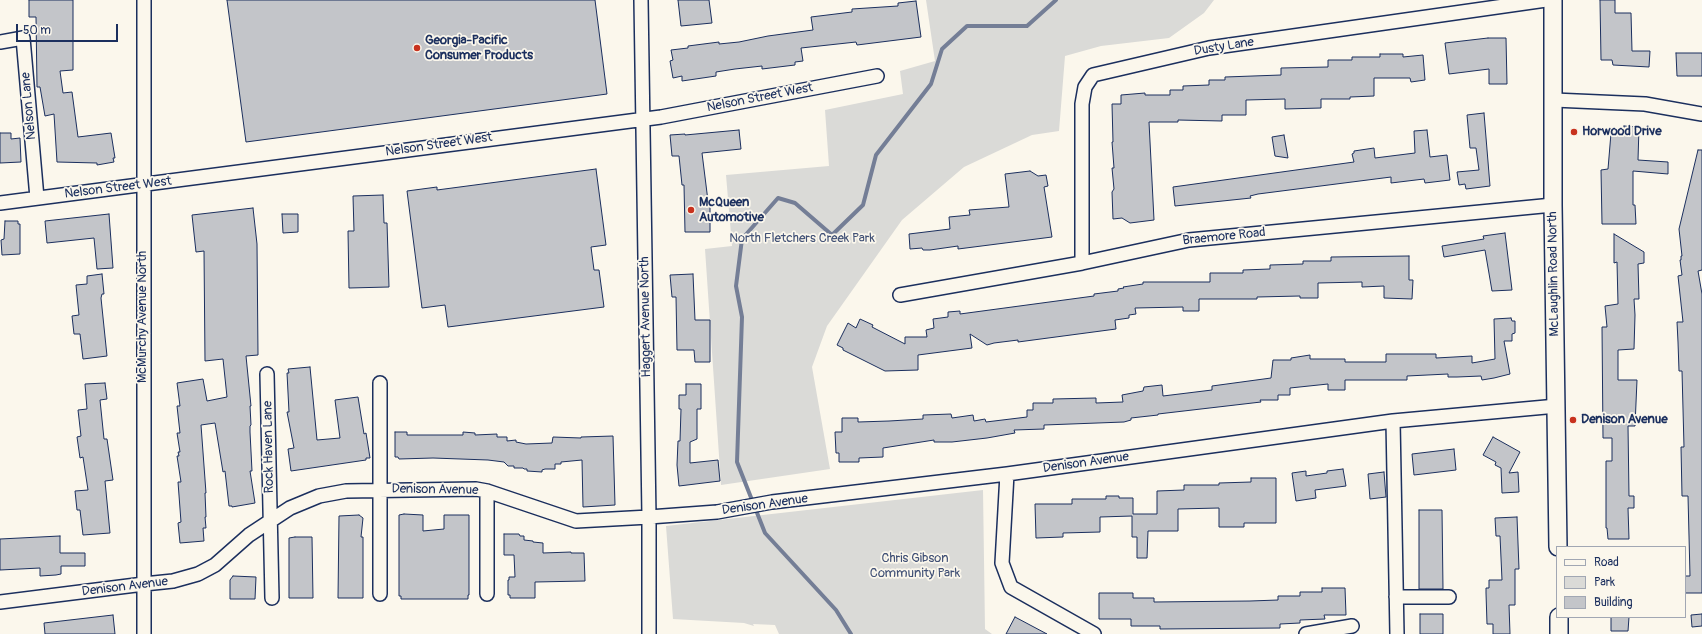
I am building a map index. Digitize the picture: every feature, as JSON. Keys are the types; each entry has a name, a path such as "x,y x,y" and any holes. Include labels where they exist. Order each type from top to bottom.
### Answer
{"main road":[{"name":"McLaughlin Road North","path":"1553,0 1553,204 1558,546"},
{"path":"1559,618 1559,634"}],"street":[{"name":"McMurchy Avenue North","path":"144,0 144,634"},
{"name":"Haggert Avenue North","path":"641,0 649,517 649,634"},
{"name":"Dusty Lane","path":"1082,263 1082,104 1085,88 1093,74 1208,48 1546,0"},
{"name":"Nelson Lane","path":"0,42 24,38 37,198"},
{"name":"Nelson Street West","path":"0,203 661,116 877,76"},
{"path":"1554,100 1645,104 1702,114"},
{"name":"Braemore Road","path":"900,295 1082,263 1189,240 1553,204"},
{"name":"Rock Haven Lane","path":"268,374 272,598"},
{"path":"380,383 380,594"},
{"name":"Denison Avenue","path":"0,602 173,581 198,574 215,565 249,535 290,508 319,496 346,490 380,489 488,491 576,521 649,517 737,509 772,502 1007,474 1393,421 1557,406"},
{"path":"1393,421 1397,634"},
{"path":"1007,474 1002,564 1011,587 1094,634"},
{"path":"487,594 488,491"},
{"path":"1396,597 1449,596"},
{"path":"1306,634 1352,626"}],"green space":[{"name":"North Fletchers Creek Park","path":"926,0 1214,0 1204,13 1169,38 1101,46 1065,56 1059,131 1032,135 964,167 902,220 827,326 812,367 830,469 721,485 705,249 732,246 726,175 829,166 825,110 903,94 900,71 935,61"},
{"name":"Chris Gibson Community Park","path":"983,490 985,629 992,634 779,634 775,625 753,624 754,626 744,623 673,619 666,526"}],"building":[{"path":"29,0 73,0 73,70 60,71 63,93 72,92 78,137 111,133 115,158 113,158 114,162 97,165 97,163 57,162 54,114 45,116 40,87 37,87 36,17 29,17"},
{"name":"Georgia-Pacific Consumer Products","path":"227,0 595,0 607,94 246,142"},
{"path":"678,0 709,0 712,23 681,26"},
{"path":"1600,0 1615,0 1615,13 1631,13 1632,51 1650,51 1649,67 1613,65 1612,60 1601,60"},
{"path":"916,1 921,37 857,45 856,42 801,48 803,61 795,62 795,65 762,69 762,66 735,69 716,72 716,76 682,81 682,76 673,78 670,61 673,60 671,50 688,48 688,46 719,42 719,44 739,42 768,36 813,30 811,17 852,12 852,9 898,6 898,3"},
{"path":"1488,38 1506,38 1507,84 1489,84 1489,69 1449,74 1445,43"},
{"path":"1676,53 1702,53 1702,76 1677,76"},
{"path":"1380,54 1403,54 1403,57 1423,55 1425,80 1411,82 1410,78 1374,78 1374,96 1350,97 1350,99 1321,99 1321,108 1285,109 1285,99 1246,100 1246,115 1222,115 1222,121 1178,120 1178,122 1149,122 1154,220 1130,223 1122,218 1113,219 1112,192 1114,189 1112,168 1114,168 1112,104 1121,104 1121,95 1145,93 1145,95 1170,95 1170,90 1183,90 1183,86 1209,85 1209,80 1225,80 1225,77 1281,75 1281,68 1328,67 1328,60 1352,60 1352,57 1380,57"},
{"path":"1484,113 1490,186 1466,189 1465,184 1459,185 1457,172 1479,170 1476,148 1470,148 1467,115"},
{"path":"1624,126 1639,127 1638,160 1668,162 1668,174 1633,171 1633,205 1635,205 1636,224 1602,224 1601,170 1608,169 1611,133 1624,133"},
{"path":"739,130 741,149 702,153 708,201 710,201 710,232 685,232 684,185 682,185 679,156 672,156 670,135"},
{"path":"1427,130 1430,157 1447,155 1450,180 1425,183 1424,179 1391,183 1391,177 1258,194 1250,196 1251,198 1175,206 1173,187 1354,162 1352,154 1354,151 1374,148 1375,158 1415,153 1414,131"},
{"path":"0,133 11,133 11,139 20,138 21,162 0,163"},
{"path":"1284,135 1288,158 1275,156 1272,137"},
{"path":"1698,150 1702,150 1702,270 1698,271 1702,294 1702,593 1686,593 1686,576 1690,576 1688,496 1682,496 1681,447 1684,447 1682,371 1679,371 1677,322 1683,322 1678,276 1682,275 1680,260 1682,256 1679,229"},
{"path":"596,169 606,245 591,247 594,270 599,270 604,307 448,327 445,305 422,308 407,191 437,187 437,190"},
{"path":"1030,171 1038,176 1046,175 1048,186 1044,187 1052,237 958,249 958,246 930,250 923,250 922,248 910,249 909,234 950,229 949,217 970,215 969,210 1009,207 1005,174"},
{"path":"383,195 384,223 387,223 389,287 349,288 348,231 354,231 353,196"},
{"path":"253,208 257,244 258,355 246,356 251,406 250,432 252,471 250,471 255,503 232,507 229,506 225,471 223,472 215,423 201,425 206,493 206,528 203,528 204,541 180,543 178,523 181,522 178,482 181,482 177,456 179,456 178,452 180,452 177,433 180,433 177,406 180,406 177,383 203,379 207,401 227,397 223,359 205,361 204,251 196,252 192,215"},
{"path":"109,214 113,268 97,269 94,238 47,243 45,221"},
{"path":"282,214 298,214 298,232 283,233"},
{"path":"5,221 18,221 18,224 20,224 20,254 2,255 1,240 4,239"},
{"path":"1505,233 1512,290 1492,291 1485,250 1444,257 1442,246 1484,239 1483,236"},
{"path":"1614,234 1644,252 1644,263 1638,264 1639,299 1634,299 1634,349 1618,350 1618,380 1637,380 1635,426 1628,426 1629,496 1634,496 1634,508 1628,508 1629,539 1608,539 1606,528 1606,461 1612,461 1612,438 1603,438 1602,327 1607,327 1605,306 1618,304 1617,262 1614,263"},
{"path":"1409,256 1409,280 1413,280 1412,299 1384,298 1384,286 1362,287 1362,282 1318,283 1318,298 1300,298 1300,296 1257,297 1257,299 1199,299 1199,311 1183,311 1183,307 1135,308 1136,314 1129,315 1129,318 1115,320 1116,329 987,345 970,334 972,348 918,355 918,370 885,371 843,350 843,348 837,345 848,323 856,328 860,319 905,344 905,337 927,337 926,330 934,328 933,319 948,317 948,312 960,311 960,314 1094,296 1094,294 1118,291 1118,289 1124,288 1123,287 1143,284 1143,282 1210,282 1210,273 1243,273 1243,270 1270,269 1270,265 1303,264 1303,261 1331,261 1331,257"},
{"path":"102,274 104,294 102,294 101,298 107,356 83,359 80,334 74,334 72,316 79,315 76,285 87,284 87,276"},
{"path":"693,274 695,320 710,320 710,362 695,362 694,350 677,350 676,297 672,297 670,275"},
{"path":"1511,318 1512,321 1515,321 1515,333 1512,334 1512,341 1504,341 1510,374 1494,378 1482,380 1481,376 1448,377 1448,374 1407,376 1407,380 1345,380 1345,390 1328,390 1328,384 1290,388 1290,395 1278,395 1278,400 1260,400 1261,402 1158,414 1131,418 1131,420 1124,422 1044,425 1044,429 1014,430 1015,433 987,438 952,442 934,442 934,440 883,448 883,457 859,458 859,462 839,462 839,453 836,453 835,432 842,432 842,418 858,418 858,422 889,421 923,419 923,415 951,414 952,418 973,415 974,421 985,419 986,422 1027,417 1027,410 1033,410 1033,403 1053,403 1053,399 1096,398 1096,403 1123,402 1122,395 1143,391 1144,387 1162,385 1163,396 1212,390 1212,386 1271,378 1273,360 1291,360 1291,358 1310,355 1310,359 1345,359 1345,362 1386,362 1386,354 1436,354 1436,358 1472,356 1472,363 1495,359 1494,319"},
{"path":"310,367 317,440 340,438 335,400 358,397 364,434 366,433 370,458 366,458 366,460 291,471 288,449 294,448 287,412 289,412 287,373 289,373 288,369"},
{"path":"105,383 107,399 100,400 104,439 107,439 113,480 105,481 110,533 83,535 80,510 77,510 75,491 88,490 83,457 80,458 77,437 81,436 78,410 87,409 85,384"},
{"path":"686,384 701,384 701,409 697,409 697,439 690,442 690,463 718,460 720,481 679,486 677,465 678,441 680,441 681,409 679,409 679,395 686,395"},
{"path":"395,432 407,432 407,435 463,435 463,432 475,433 475,435 497,434 497,437 507,437 507,441 516,440 516,442 526,444 552,443 553,437 581,438 613,436 615,505 583,507 582,460 561,462 561,464 555,464 555,469 545,469 542,470 542,472 527,471 527,469 508,466 504,462 488,460 433,458 399,459 398,457 395,457"},
{"path":"1493,437 1520,452 1509,473 1518,472 1519,492 1502,493 1501,468 1495,465 1496,462 1483,455"},
{"path":"1454,449 1456,470 1414,475 1412,454"},
{"path":"1343,469 1346,486 1315,490 1316,498 1296,501 1292,473 1306,471 1306,476"},
{"path":"1384,472 1386,497 1370,499 1368,474"},
{"path":"1251,478 1276,478 1276,523 1244,523 1244,527 1219,527 1219,508 1178,509 1178,531 1148,531 1147,558 1137,558 1137,537 1132,537 1132,516 1100,517 1100,532 1063,533 1063,537 1036,538 1035,504 1072,504 1072,499 1106,499 1106,496 1119,496 1119,498 1133,498 1133,514 1157,514 1157,491 1184,490 1184,485 1219,485 1219,483 1251,482"},
{"path":"1419,510 1442,510 1443,589 1419,589"},
{"path":"359,515 363,518 361,537 363,537 363,598 338,598 339,516"},
{"path":"399,515 423,515 423,531 444,529 444,515 469,515 468,599 401,599 401,596 399,596"},
{"path":"1517,517 1519,569 1515,569 1515,605 1509,605 1510,634 1493,634 1493,624 1487,624 1486,588 1489,588 1489,580 1502,580 1500,536 1496,536 1495,518"},
{"path":"504,534 519,534 520,536 524,536 524,540 543,543 543,553 584,553 585,581 535,582 535,598 510,598 510,595 508,595 508,580 509,577 515,577 514,555 504,555"},
{"path":"60,536 60,553 85,553 85,566 61,566 61,574 40,576 40,568 0,570 0,539"},
{"path":"312,537 313,598 289,598 289,538"},
{"path":"233,576 256,577 255,599 230,599 230,580"},
{"path":"1322,588 1345,588 1346,615 1324,615 1325,619 1300,620 1300,623 1280,624 1280,628 1160,629 1160,626 1131,626 1131,619 1099,619 1099,593 1133,593 1133,598 1154,598 1154,602 1250,601 1278,600 1278,596 1300,596 1300,592 1322,592"},
{"path":"1420,614 1443,614 1443,634 1420,634"},
{"path":"1702,614 1702,626 1692,627 1691,615"},
{"path":"113,615 115,634 45,634 44,623"},
{"path":"1015,617 1047,634 1006,634"},
{"path":"1611,618 1629,618 1628,631 1611,631"}],"waterway":[{"path":"851,634 836,610 765,533 737,462 742,317 736,286 742,239 778,198 795,203 832,235 863,205 876,155 931,84 942,49 967,26 1027,26 1056,0"}],"place":[{"name":"Georgia-Pacific Consumer Products","path":"417,48"},
{"name":"Horwood Drive","path":"1574,132"},
{"name":"McQueen Automotive","path":"691,210"},
{"name":"Denison Avenue","path":"1573,420"}]}
